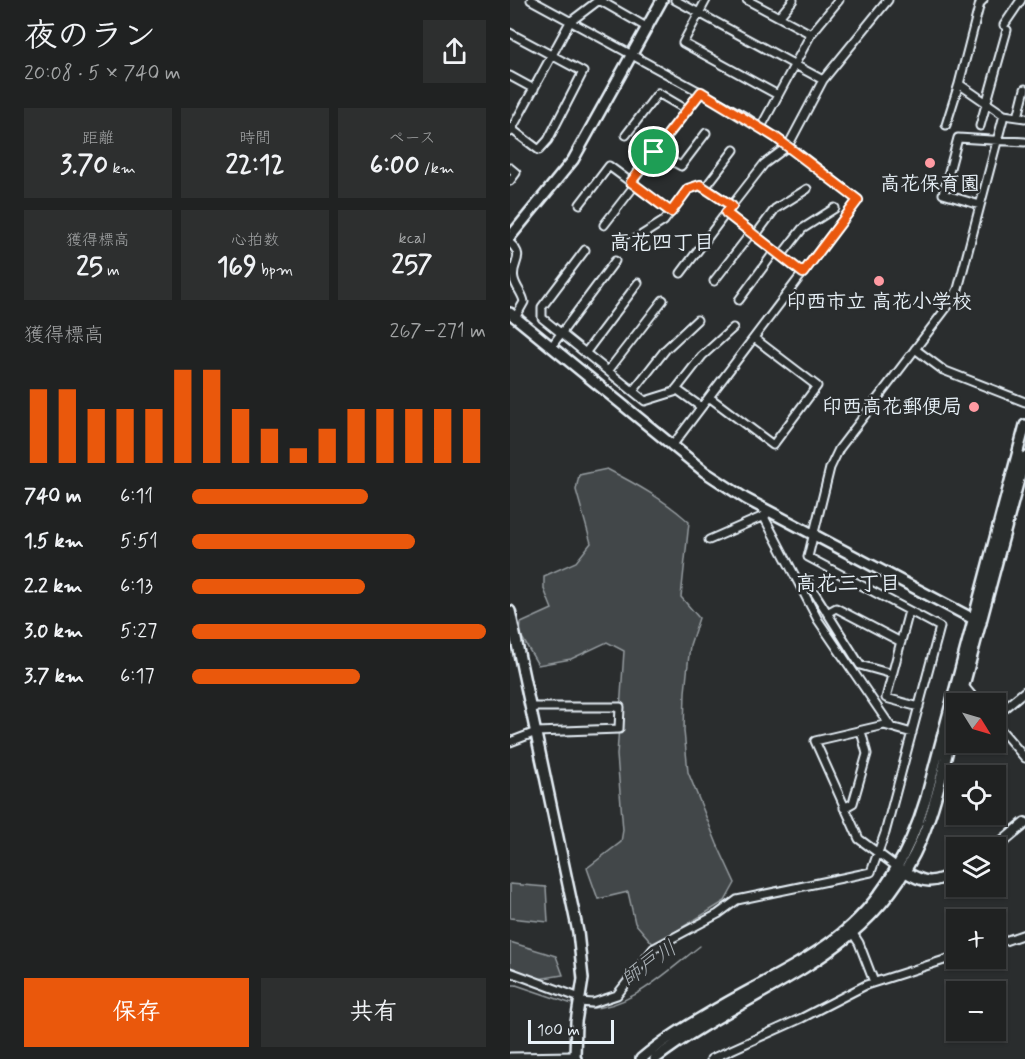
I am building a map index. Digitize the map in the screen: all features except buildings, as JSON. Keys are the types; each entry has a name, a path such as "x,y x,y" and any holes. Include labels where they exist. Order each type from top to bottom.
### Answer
{"main road":[{"path":"510,237 573,160 633,56 662,0"},
{"path":"513,316 705,472 767,514 814,533 977,621"},
{"path":"962,693 977,621 1025,425"},
{"path":"901,869 921,817 1025,457"},
{"path":"510,611 578,932 583,979 576,1022 575,1058"},
{"path":"655,1059 700,1028 821,958 851,931 921,841 946,753"},
{"path":"1006,839 1025,823"},
{"path":"901,869 921,882 946,877"},
{"path":"641,1059 698,1019 851,931"}],"street":[{"path":"531,0 701,92 760,127 858,200 672,446"},
{"path":"510,33 552,56 583,72 548,140 539,150 511,130 534,89 552,56 570,22 599,0 648,28"},
{"path":"675,0 823,80"},
{"path":"706,0 683,43 778,95"},
{"path":"747,0 811,34"},
{"path":"779,17 793,0"},
{"path":"760,127 811,34 839,0"},
{"path":"946,125 980,3 983,0"},
{"path":"980,126 1006,27 1022,0"},
{"path":"681,273 764,164 788,146 823,80 886,1"},
{"path":"510,76 534,89"},
{"path":"959,84 1004,115 1022,118 1025,89"},
{"path":"604,225 654,152 701,92"},
{"path":"626,135 658,93 687,110"},
{"path":"510,972 593,1003 617,995 654,948 718,914 737,900 871,872 885,833 940,627 808,557 830,468 839,449 958,290 1004,115"},
{"path":"654,152 681,166 706,133"},
{"path":"980,205 943,194 957,138 1025,142"},
{"path":"705,188 734,150"},
{"path":"580,204 609,166 671,212"},
{"path":"510,168 516,173 510,181"},
{"path":"626,245 664,221 688,189 700,185 732,206"},
{"path":"714,282 775,209 807,189"},
{"path":"739,300 802,229 835,208"},
{"path":"726,213 803,273"},
{"path":"510,243 518,253 518,261 513,270 514,281 523,295 524,302 513,316"},
{"path":"585,250 542,307 543,318 645,401 674,392 702,356 733,328"},
{"path":"551,347 615,261"},
{"path":"586,352 638,283"},
{"path":"608,371 663,300"},
{"path":"633,391 666,349 697,320"},
{"path":"709,397 773,445 817,386 754,338"},
{"path":"915,349 943,370 1025,402"},
{"path":"676,389 701,407"},
{"path":"709,540 767,514 818,620 891,727"},
{"path":"799,582 806,579 860,665 892,674"},
{"path":"827,613 836,608 901,642"},
{"path":"909,610 886,698 919,707"},
{"path":"964,686 970,693"},
{"path":"1006,707 1025,691"},
{"path":"510,742 536,732 619,729 620,707 530,707"},
{"path":"901,869 859,839 815,741 884,725 912,733"},
{"path":"844,808 853,803 867,754 861,731"},
{"path":"1006,736 1025,758"},
{"path":"851,931 859,943 874,982"},
{"path":"1006,941 1025,934"},
{"path":"711,1059 724,1056 874,982 946,959"},
{"path":"513,1058 575,1058"}],"shaded area":[{"path":"607,469 660,500 689,522 681,597 699,618 690,645 685,692 684,731 688,772 735,883 725,901 654,945 635,923 628,892 598,899 587,868 621,842 623,830 617,755 624,651 607,642 571,659 538,665 520,634 521,623 552,609 544,589 544,576 576,562 591,543 576,490 579,475"},
{"path":"510,884 546,887 548,922 510,918"},
{"path":"510,942 556,956 563,975 532,980 510,977"}],"waterway":[{"name":"師戸川","path":"582,1007 598,1008 630,998 660,978 700,946"},
{"name":"師戸川","path":"510,985 575,1005"}],"place":[{"name":"高花保育園","path":"930,163"},
{"name":"印西市立 高花小学校","path":"879,281"},
{"name":"印西高花郵便局","path":"974,407"}],"district":[{"name":"高花四丁目","path":"662,243"},
{"name":"高花三丁目","path":"848,584"}],"route":[{"path":"701,92 744,116 775,137 858,200 803,273 726,213 732,206 700,185 688,189 671,212 631,182 654,152 701,92"}]}
